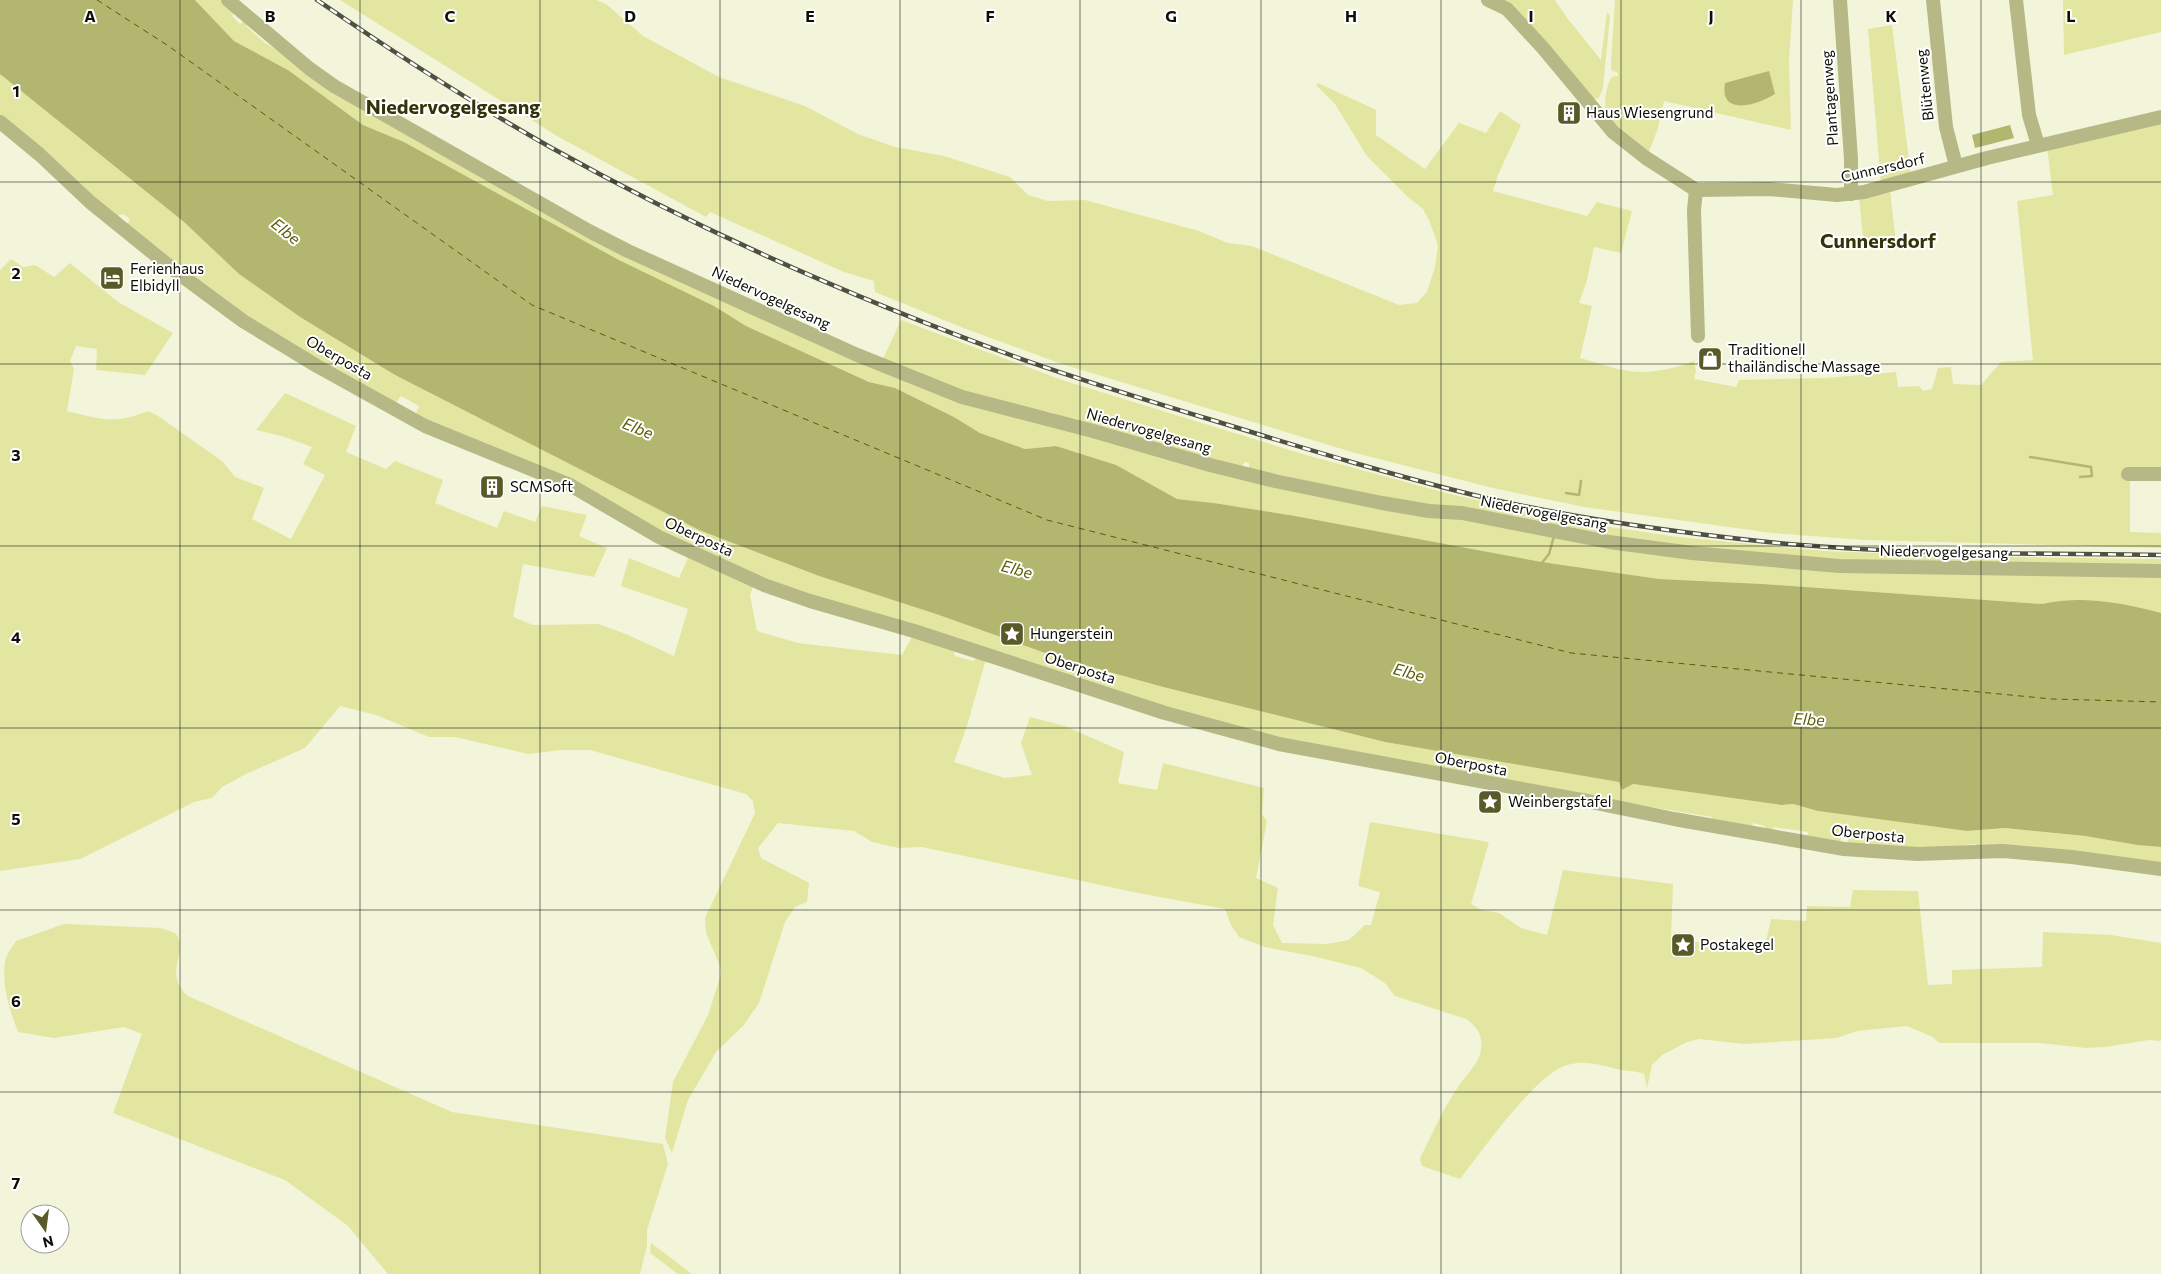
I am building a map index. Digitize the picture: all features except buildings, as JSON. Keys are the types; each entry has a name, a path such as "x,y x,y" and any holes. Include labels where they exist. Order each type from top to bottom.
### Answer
{"street":[{"name":"Niedervogelgesang","path":"228,0 310,70 334,86 589,230 628,251 855,354 962,397 1084,428 1210,465 1275,481 1382,503 1429,511 1462,513 1609,542 1692,553 1839,566 2161,571"},
{"path":"1488,0 1507,9 1543,48 1613,132 1646,158 1696,190 1694,210 1698,336"},
{"name":"Plantagenweg","path":"1840,0 1851,164 1851,194"},
{"name":"Blütenweg","path":"1933,0 1946,127 1956,166"},
{"path":"2016,0 2029,114 2038,146"},
{"name":"Cunnersdorf","path":"1696,190 1770,189 1820,194 1851,194 1892,185 1956,166 2161,117"},
{"name":"Oberposta","path":"0,122 39,154 90,202 174,270 243,321 317,366 425,426 570,486 658,537 764,584 810,601 888,622 1166,713 1279,744 1844,850 1910,854 2003,851 2072,857 2161,869"},
{"path":"2128,474 2161,474"}],"shaded area":[{"path":"195,0 224,0 235,10 232,16 240,24 246,20 250,22 246,26 264,42 539,206 936,390 1224,473 1693,556 2161,575 2161,613 2102,601 2072,600 2042,604 1763,584 1659,579 1542,562 1295,516 1177,499 1056,446 1025,449 980,433 954,417 895,388 869,382 746,326 714,306 619,260 404,142 363,125 288,70 234,41"},
{"path":"340,0 596,0 606,4 643,36 719,77 805,106 858,134 895,147 944,156 1010,177 1028,195 1048,201 1085,200 1199,231 1228,243 1252,246 1399,305 1417,303 1427,292 1435,267 1438,245 1429,220 1423,209 1408,197 1367,156 1335,104 1316,85 1318,83 1376,110 1376,135 1425,169 1459,123 1486,133 1500,111 1521,125 1498,175 1493,191 1587,216 1597,202 1632,211 1621,253 1594,247 1587,280 1579,303 1592,306 1580,358 1617,369 1637,372 1662,370 1694,361 1696,371 1694,379 1736,387 1739,380 1825,378 1896,372 1898,387 1919,386 1923,391 1932,389 1938,368 1951,367 1953,384 1981,385 2001,362 2033,360 2017,201 2053,195 2047,147 2161,121 2161,472 2130,473 2130,532 2161,533 2161,548 1864,540 1772,533 1584,507 1493,488 1355,453 1062,364 966,329 875,292 874,281 844,272 710,212 706,217 557,136"},
{"path":"1496,0 1555,0 1601,60 1607,12 1610,16 1603,88 1599,98 1593,100"},
{"path":"1615,0 1793,0 1789,60 1791,130 1664,101 1658,128 1648,155 1606,120 1605,103 1609,81 1612,77 1618,76 1618,73 1611,70"},
{"path":"2063,0 2161,0 2161,32 2064,55"},
{"path":"1892,25 1911,176 1881,184 1868,29"},
{"path":"0,74 184,222 239,274 300,317 395,375 699,530 819,576 939,615 1059,658 1163,687 1385,742 1619,782 1622,790 1633,784 1781,805 1793,804 1818,811 1967,831 2005,828 2085,836 2161,847 2161,866 1978,848 1975,844 1964,845 1963,849 1847,846 1848,838 1841,836 1840,845 1807,839 1808,832 1773,827 1772,834 1764,832 1765,826 1753,823 1751,830 1711,824 1712,817 1248,733 765,581 415,416 419,406 401,396 394,405 245,319 125,227 130,219 123,214 114,217 0,118"},
{"path":"1890,190 1896,243 1864,248 1859,197"},
{"path":"11,259 23,267 35,265 54,277 70,263 118,302 173,333 145,375 96,370 97,349 76,346 70,361 74,369 67,411 108,419 126,418 148,411 158,416 222,461 235,477 264,488 252,519 291,539 325,475 303,464 312,447 282,436 256,430 285,393 356,426 346,452 386,469 395,461 443,480 435,503 497,528 504,511 535,522 542,506 587,515 579,536 607,548 594,577 523,564 513,617 533,625 598,624 626,634 674,656 688,609 621,586 629,558 679,578 690,553 754,584 750,595 757,631 798,643 902,655 914,633 951,646 955,656 973,661 980,655 986,659 967,726 954,762 1004,778 1032,775 1021,743 1030,717 1065,726 1124,752 1118,783 1157,790 1163,763 1264,788 1262,814 1267,821 1256,878 1278,888 1273,925 1282,943 1327,944 1349,940 1365,925 1371,925 1380,892 1358,886 1370,822 1489,842 1471,904 1482,910 1499,913 1521,928 1547,935 1563,870 1673,884 1671,938 1757,951 1765,945 1771,919 1806,921 1807,906 1850,907 1853,890 1918,891 1928,985 1952,984 1952,970 2042,967 2043,932 2111,935 2161,943 2161,1041 2149,1040 2086,1048 2040,1043 1939,1043 1933,1037 1907,1026 1857,1031 1837,1038 1744,1044 1699,1039 1687,1042 1662,1055 1652,1065 1647,1088 1644,1074 1641,1073 1592,1063 1569,1064 1550,1074 1537,1086 1494,1135 1460,1179 1422,1166 1420,1158 1447,1104 1480,1054 1480,1035 1476,1028 1466,1019 1395,996 1385,983 1361,968 1265,947 1239,937 1231,925 1225,909 1138,893 922,847 899,848 872,842 854,831 778,823 758,848 761,858 809,883 807,902 795,907 785,922 759,1003 743,1026 716,1052 688,1100 672,1153 665,1138 673,1082 708,1015 721,974 720,966 706,933 705,918 755,813 753,801 746,794 590,750 561,750 528,754 455,737 429,737 376,715 340,706 305,748 246,774 222,787 212,798 194,802 80,859 0,871 0,270"},
{"path":"901,320 1062,380 1306,455 1454,495 1583,523 1678,537 1825,551 1949,556 2161,559 2161,569 1839,562 1692,550 1428,507 1249,468 1249,463 1245,462 1241,467 1061,417 1056,414 1003,404 951,387 882,361"},
{"path":"64,924 161,928 175,933 180,947 176,970 177,979 180,987 188,996 452,1112 663,1144 668,1164 647,1230 647,1246 640,1274 388,1274 348,1226 285,1180 113,1113 142,1034 124,1027 54,1038 18,1032 9,1005 4,967 6,958 16,941"},
{"path":"651,1243 692,1274 678,1274 650,1253"}],"water":[{"name":"Elbe","path":"0,0 195,0 234,41 288,70 363,125 404,142 619,260 714,306 746,326 869,382 895,388 954,417 980,433 1025,449 1056,446 1116,465 1177,499 1295,516 1542,562 1659,579 1763,584 2042,604 2072,600 2102,601 2161,613 2161,847 2085,836 2005,828 1967,831 1818,811 1793,804 1781,805 1633,784 1622,790 1619,782 1385,742 1163,687 1059,658 939,615 819,576 699,530 395,375 300,317 239,274 184,222 0,74"},
{"path":"1769,71 1775,94 1750,104 1741,105 1728,101 1725,94 1725,83"},
{"path":"2010,125 2014,138 1975,148 1972,135"}],"waterway":[{"path":"2030,457 2091,467 2092,476 2080,477"},
{"path":"1566,493 1579,495 1581,481"},
{"path":"1541,564 1549,554 1554,536"}],"ferry route":[{"path":"97,0 167,45 532,305 1047,520 1571,653 2052,699 2161,702"}],"railway":[{"path":"317,0 432,76 550,147 720,235 837,287 956,335 1064,374 1280,441 1383,471 1521,506 1591,519 1697,534 1768,542 1866,549 1964,553 2161,555"}],"place":[{"name":"Haus Wiesengrund","path":"1569,113"},
{"name":"Ferienhaus Elbidyll","path":"112,278"},
{"name":"Traditionell thailändische Massage","path":"1710,359"},
{"name":"SCMSoft","path":"492,487"},
{"name":"Hungerstein","path":"1012,634"},
{"name":"Weinbergstafel","path":"1490,802"},
{"name":"Postakegel","path":"1683,945"}],"district":[{"name":"Niedervogelgesang","path":"453,107"},
{"name":"Cunnersdorf","path":"1878,241"}]}
